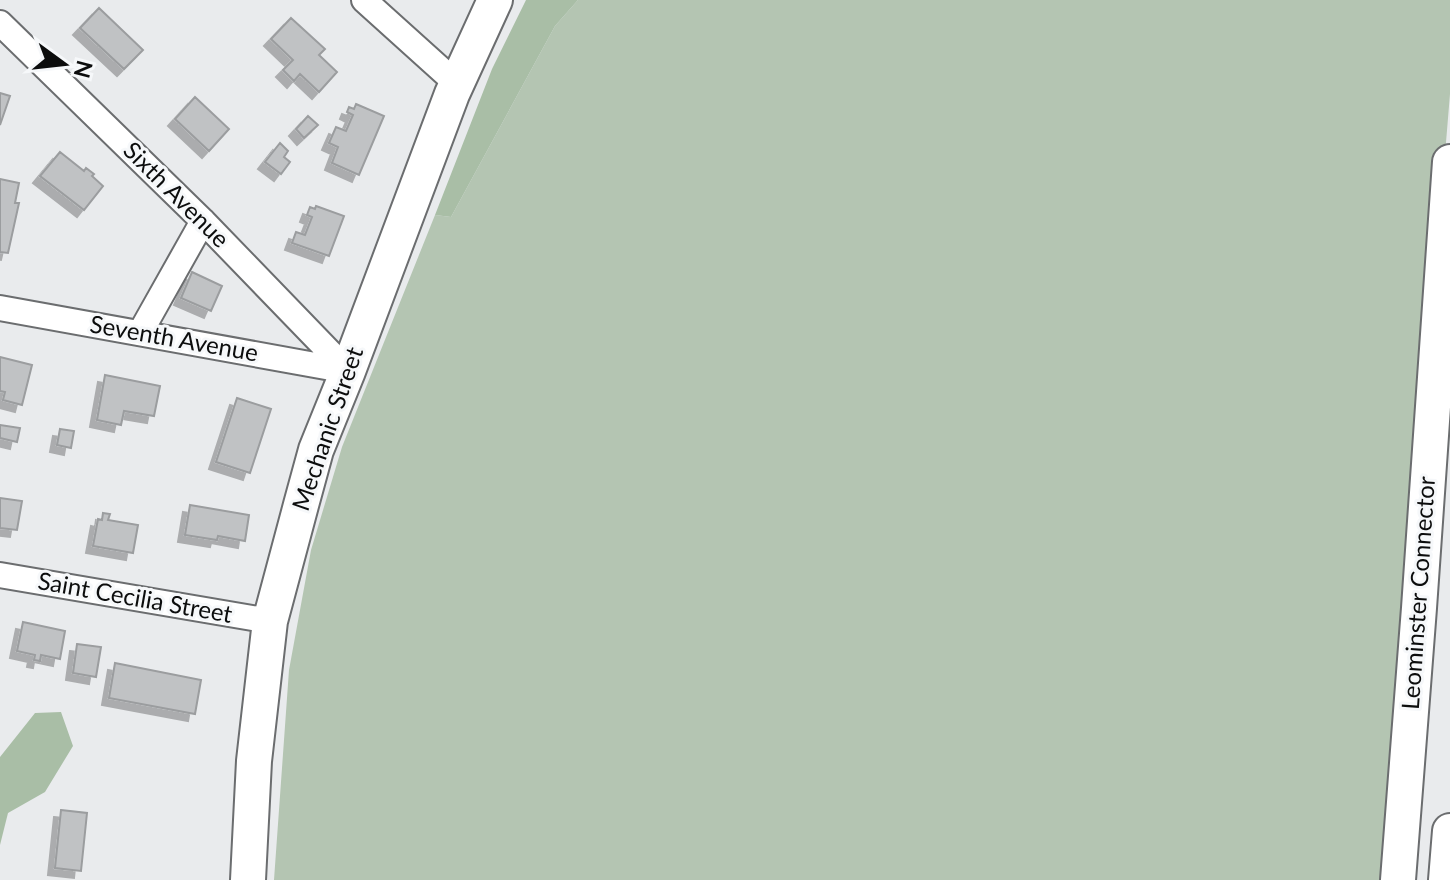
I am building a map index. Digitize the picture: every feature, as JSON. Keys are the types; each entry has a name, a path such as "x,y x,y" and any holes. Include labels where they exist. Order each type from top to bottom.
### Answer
{"main road":[{"name":"Mechanic Street","path":"248,880 254,761 270,621 316,450 456,83 495,0"},
{"name":"Leominster Connector","path":"1398,880 1450,162"},
{"path":"1446,880 1450,831"}],"street":[{"path":"364,0 456,83"},
{"name":"Sixth Avenue","path":"0,23 203,221 348,371"},
{"path":"140,333 203,221"},
{"name":"Seventh Avenue","path":"0,308 348,371"},
{"name":"Saint Cecilia Street","path":"0,575 270,621"}],"green space":[{"path":"526,0 578,0 555,26 451,217 435,215 492,69"},
{"path":"578,0 1450,0 1450,94 1385,880 274,880 289,670 311,550 342,447 435,215 451,217 555,26"},
{"path":"61,712 73,746 45,792 8,813 0,845 0,757 35,713"}],"building":[{"path":"99,8 143,50 124,69 80,28"},
{"path":"291,18 325,49 319,55 337,72 319,92 300,74 294,81 283,70 293,60 271,39"},
{"path":"0,93 10,96 0,125"},
{"path":"195,97 229,129 209,151 175,119"},
{"path":"356,104 384,116 359,175 332,163 338,147 329,143 336,127 346,131 353,115 347,112 349,107 354,109"},
{"path":"308,116 318,125 304,138 296,129"},
{"path":"280,143 288,151 284,157 290,162 281,174 265,162"},
{"path":"60,152 84,171 86,168 94,174 92,176 103,186 84,210 40,176"},
{"path":"0,179 19,183 15,203 19,203 8,253 0,252"},
{"path":"316,206 344,216 329,256 292,243 296,232 305,235 312,217 307,215 310,207 315,209"},
{"path":"192,272 222,286 211,311 181,298"},
{"path":"0,357 32,365 22,405 3,400 5,392 0,391"},
{"path":"105,375 160,386 154,416 124,411 121,425 97,420"},
{"path":"237,398 271,409 250,473 216,462"},
{"path":"0,425 20,428 17,442 0,438"},
{"path":"60,429 74,431 71,448 57,445"},
{"path":"0,498 22,501 17,530 0,528"},
{"path":"190,505 249,515 245,541 185,535"},
{"path":"103,513 110,514 108,520 138,525 133,553 93,546 98,519 102,520"},
{"path":"23,622 65,631 60,659 41,655 40,661 34,660 35,655 17,651"},
{"path":"77,644 101,647 96,677 73,673"},
{"path":"115,663 201,680 195,714 109,698"},
{"path":"61,810 87,813 81,871 55,868"}]}
